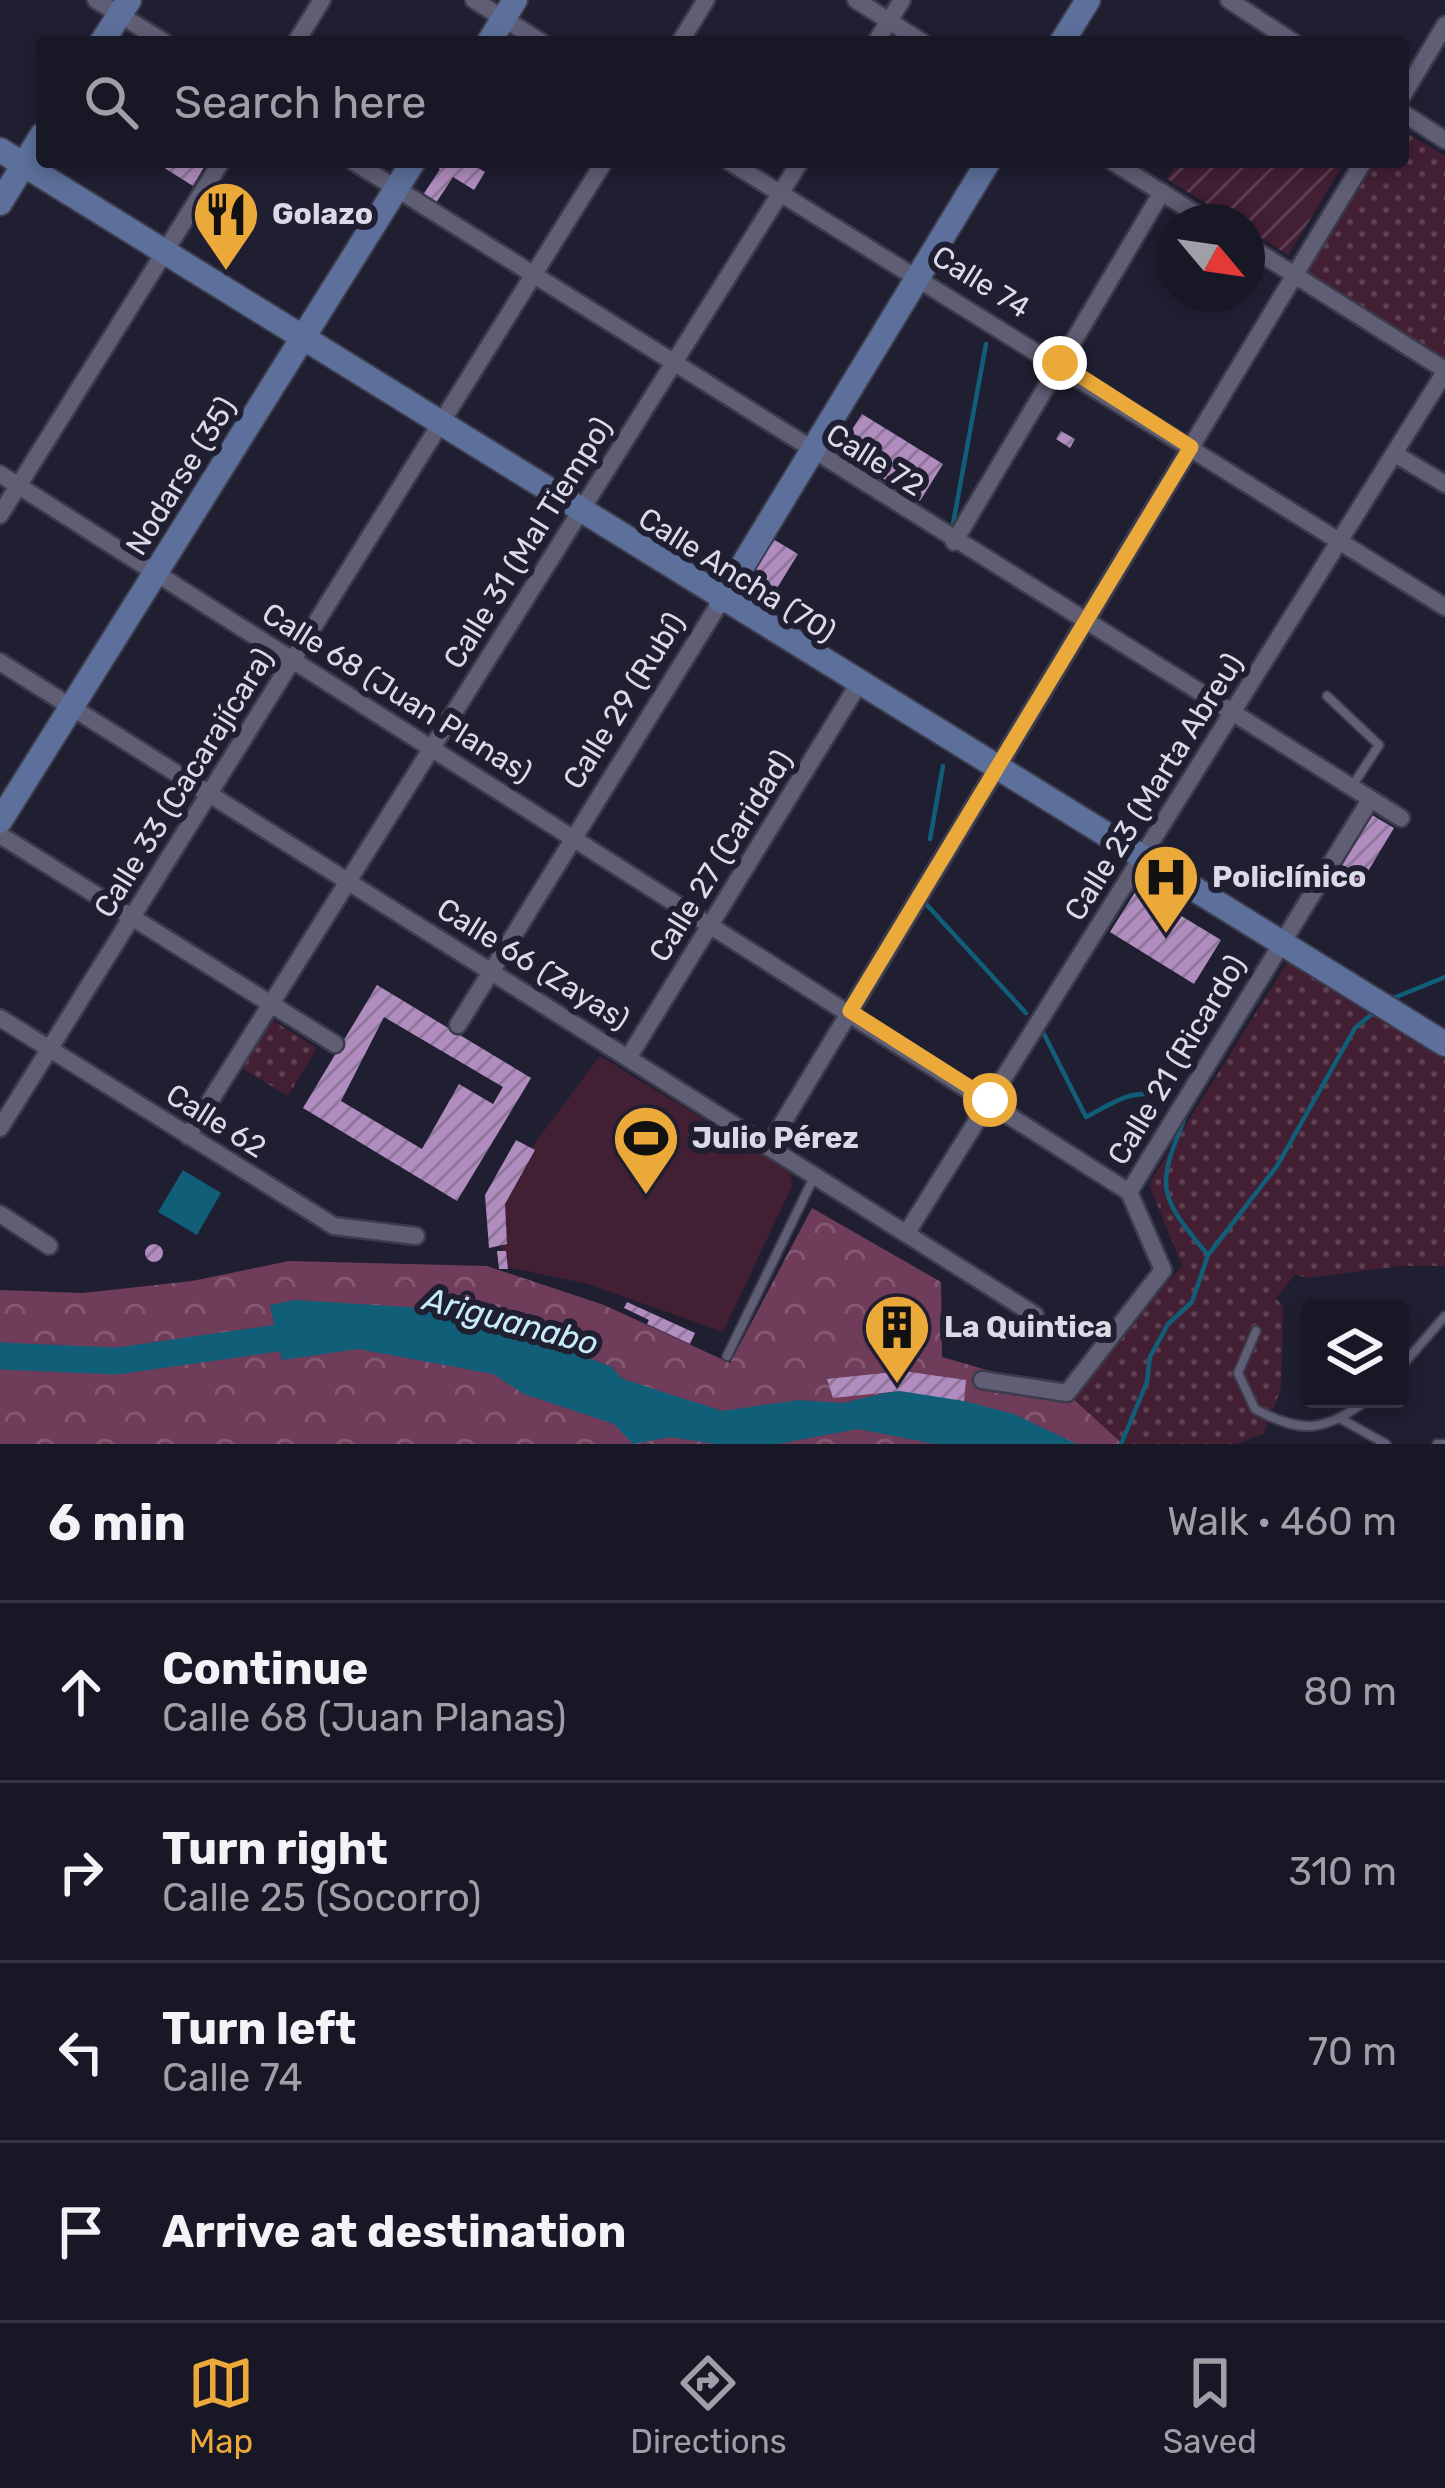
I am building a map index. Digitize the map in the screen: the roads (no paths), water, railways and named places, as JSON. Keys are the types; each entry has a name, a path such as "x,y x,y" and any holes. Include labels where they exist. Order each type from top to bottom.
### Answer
{"main road":[{"path":"1066,36 1088,0"},
{"path":"106,36 124,7"},
{"path":"493,36 509,9"},
{"path":"0,203 36,144"},
{"name":"Calle Ancha (70)","path":"0,150 721,601 1445,1044"},
{"name":"Nodarse (35)","path":"0,821 409,168"},
{"name":"Calle 29 (Rubí)","path":"721,601 984,168"}],"street":[{"path":"96,0 124,7 157,36"},
{"path":"300,36 322,0"},
{"path":"474,0 509,9 535,36"},
{"path":"684,36 706,0"},
{"path":"856,0 913,36"},
{"path":"880,36 902,0"},
{"path":"1228,0 1284,36"},
{"path":"1409,85 1445,25"},
{"path":"1409,117 1445,140"},
{"path":"0,514 217,168"},
{"name":"Calle 72","path":"363,168 1231,716 1401,818"},
{"name":"Calle 33 (Cacarajícara)","path":"0,1128 600,168"},
{"name":"Calle 74","path":"739,168 919,275 1445,607"},
{"name":"Calle 31 (Mal Tiempo)","path":"188,1136 796,168"},
{"path":"1123,168 1181,204"},
{"path":"770,1144 1359,168"},
{"path":"954,542 1162,192"},
{"path":"1265,256 1445,371"},
{"name":"Calle 23 (Marta Abreu)","path":"908,1231 1445,371"},
{"path":"1395,454 1445,484"},
{"name":"Calle 68 (Juan Planas)","path":"0,474 1129,1192"},
{"name":"Calle 29 (Rubí)","path":"458,1024 721,601"},
{"name":"Calle 66 (Zayas)","path":"0,662 816,1172 1034,1315"},
{"name":"Calle 27 (Caridad)","path":"630,1055 858,685"},
{"name":"Calle 21 (Ricardo)","path":"982,1380 1067,1393 1104,1352 1163,1270 1129,1192 1370,800"},
{"path":"0,836 335,1044"},
{"name":"Calle 62","path":"0,1018 334,1226 416,1236"},
{"path":"0,1214 49,1246"}],"lane":[{"path":"1327,697 1378,745 1351,788"},
{"path":"727,1355 816,1172"},
{"path":"1409,1358 1445,1316"},
{"path":"1256,1331 1238,1373 1255,1409 1304,1429 1341,1419 1356,1408"},
{"path":"1341,1419 1386,1444"}],"water":[{"path":"183,1170 221,1193 197,1235 158,1212"},
{"path":"295,1300 441,1309 542,1341 610,1366 623,1379 722,1411 799,1400 843,1403 910,1387 1014,1414 1077,1444 935,1444 858,1429 777,1444 715,1444 670,1437 633,1444 614,1424 524,1394 493,1374 358,1349 282,1360 270,1305"}],"waterway":[{"path":"953,524 986,344"},
{"path":"930,839 943,766"},
{"path":"927,905 1026,1013"},
{"path":"1391,999 1445,977"},
{"path":"1121,1444 1147,1382 1150,1357 1168,1324 1192,1302 1208,1255 1277,1166 1355,1028 1377,1010"},
{"path":"1043,1032 1086,1117 1133,1095 1163,1099"},
{"path":"1187,1112 1170,1157 1166,1188 1178,1217 1208,1255"},
{"name":"Ariguanabo","path":"0,1356 117,1361 313,1333"}],"place":[{"name":"Golazo","path":"226,273"},
{"name":"Policlínico","path":"1166,936"},
{"name":"Julio Pérez","path":"646,1197"},
{"name":"La Quintica","path":"897,1386"}]}
